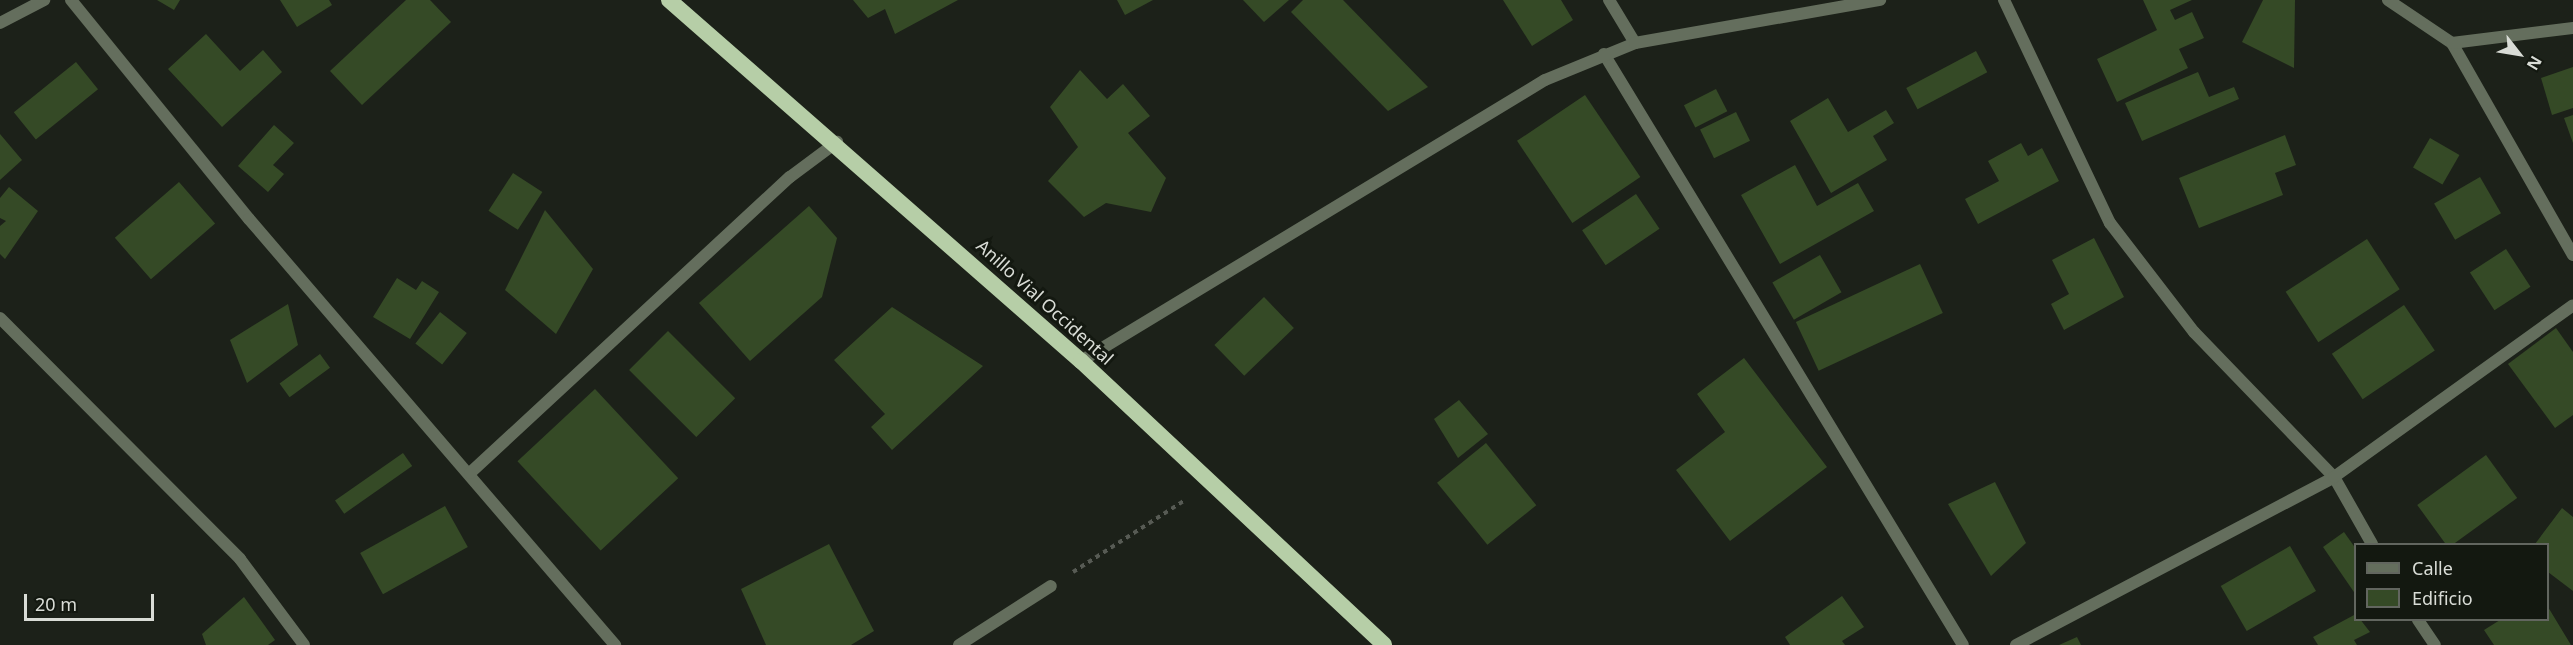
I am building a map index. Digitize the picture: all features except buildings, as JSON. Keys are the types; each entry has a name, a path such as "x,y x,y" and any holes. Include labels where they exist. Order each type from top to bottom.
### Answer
{"highway":[{"name":"Anillo Vial Occidental","path":"669,0 837,142 1081,361 1213,481 1384,645"}],"street":[{"path":"0,23 44,0"},
{"path":"71,0 249,219 470,473 615,645"},
{"path":"1609,0 1635,42"},
{"path":"1081,361 1545,80 1635,42 1880,0"},
{"path":"2004,0 2110,224 2194,332 2334,477 2371,543"},
{"path":"2388,0 2452,43 2573,255"},
{"path":"2452,43 2573,28"},
{"path":"1604,54 1964,645"},
{"path":"470,473 790,177 837,142"},
{"path":"2016,645 2334,477 2573,305"},
{"path":"0,318 240,559 304,645"},
{"path":"959,645 1051,586"},
{"path":"2419,621 2435,645"}],"path":[{"path":"1051,586 1213,481"}]}
